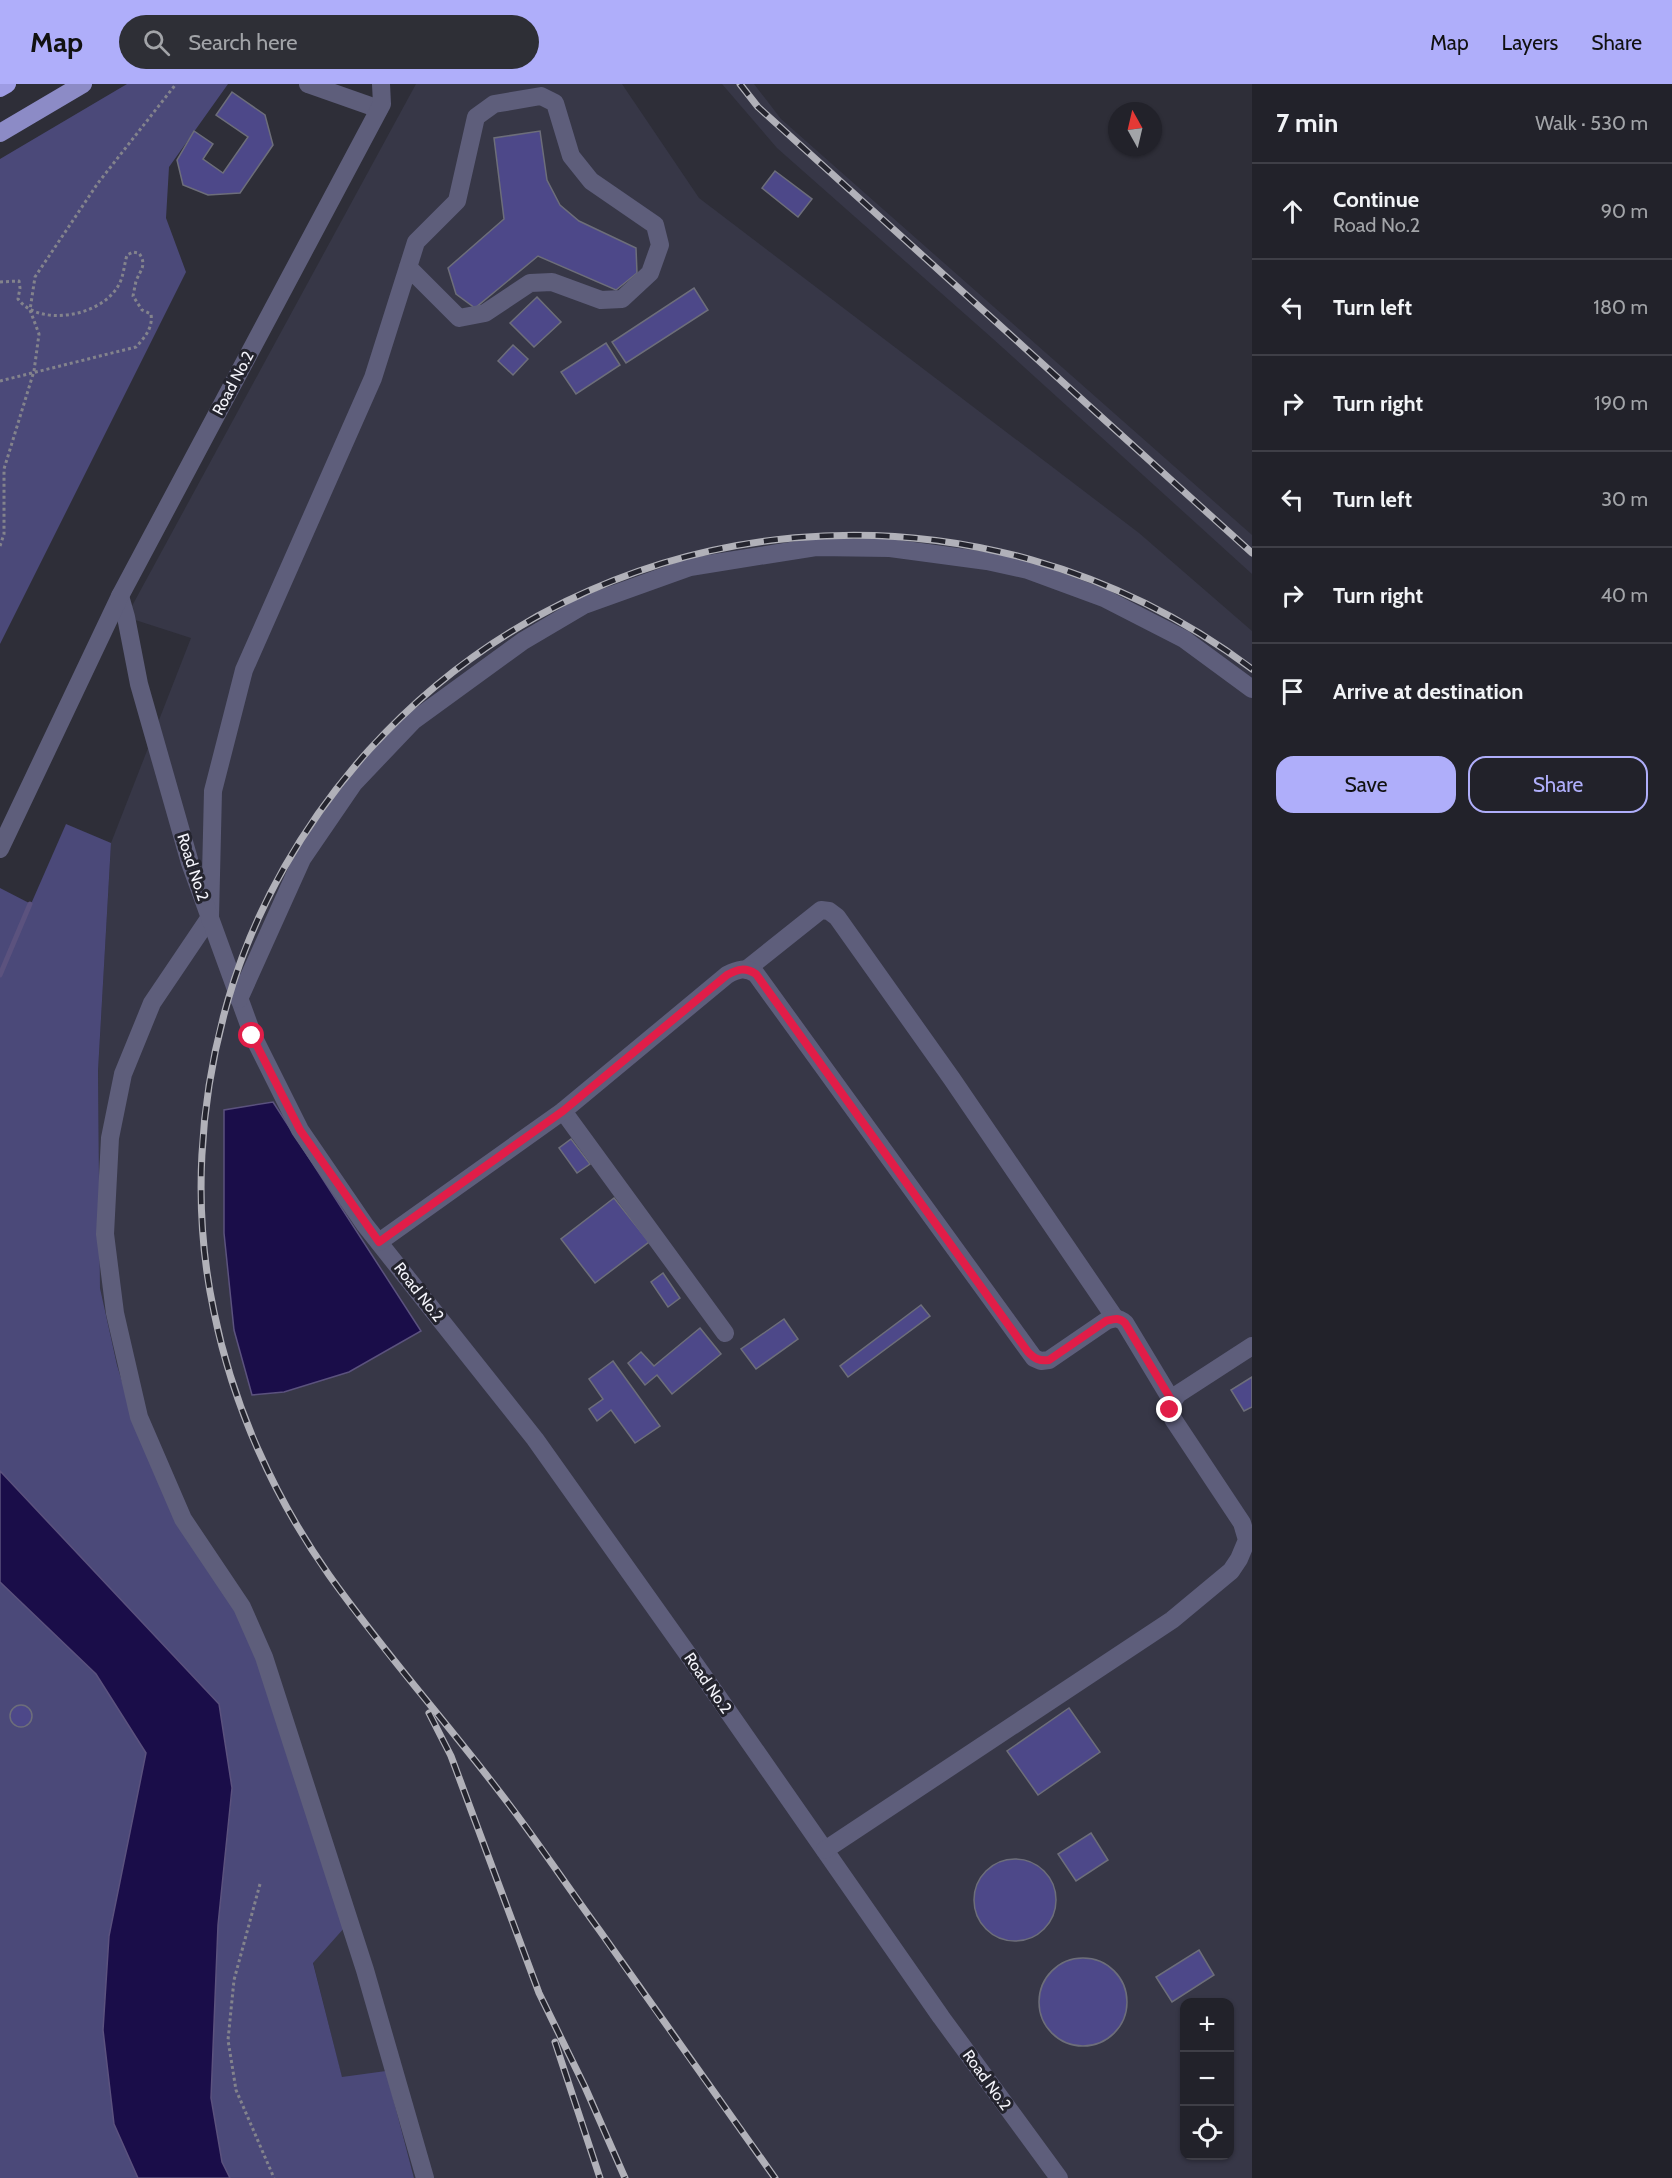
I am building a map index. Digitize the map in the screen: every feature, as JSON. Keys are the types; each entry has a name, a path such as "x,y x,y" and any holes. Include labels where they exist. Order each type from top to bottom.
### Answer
{"highway":[{"path":"0,88 7,84"}],"main road":[{"path":"0,133 83,84"}],"street":[{"path":"308,84 379,109"},
{"name":"Road No.2","path":"381,84 382,104 120,596 145,704 190,863 252,1036 300,1130 379,1242 534,1439 941,2017 1059,2178"},
{"path":"408,267 459,318 485,313 530,283 552,282 601,300 622,299 650,273 660,245 655,225 591,181 571,156 555,103 541,96 494,104 476,117 457,201 416,242 408,267 373,378 244,670 213,791 210,917 152,1003 123,1074 110,1138 105,1234 115,1313 139,1417 183,1519 243,1607 264,1657 365,1970 424,2178"},
{"path":"239,999 302,859 354,783 413,721 523,641 584,606 690,567 816,547 890,548 1028,570 1104,598 1184,639 1252,690"},
{"path":"0,849 120,596"},
{"path":"379,1242 563,1111 727,975 737,970 747,969 821,910 829,911 837,917 1135,1340 1172,1401"},
{"path":"747,969 756,974 1034,1358 1041,1361 1049,1360 1106,1321 1120,1321"},
{"path":"563,1111 725,1333"},
{"path":"825,1850 1172,1620 1231,1571 1245,1549 1246,1534 1242,1523 1173,1419 1170,1410 1172,1401 1178,1394 1252,1346"}],"path":[{"path":"0,546 4,534 2,469 34,371 39,334 30,310 35,277 98,183 176,84"},
{"path":"0,282 19,281 18,299 24,307 30,310 47,315 74,313 95,306 113,294 125,274 124,265 127,255 133,252 139,253 143,260 143,268 136,281 133,296 142,310 151,314 152,322 147,334 136,347 0,381"},
{"path":"260,1884 234,1980 228,2040 236,2090 274,2178"}],"shaded area":[{"path":"127,84 228,84 169,167 166,218 186,272 0,644 0,159"},
{"path":"416,84 622,84 699,198 1139,533 1252,631 1252,2178 414,2178 386,2072 342,2078 313,1962 117,1365 100,1288 98,1071 111,843 191,638 126,617"},
{"path":"722,84 754,84 781,119 1252,535 1252,574 992,338 777,148"},
{"path":"66,824 111,843 98,1071 100,1288 117,1365 137,1430 243,1620 345,1927 313,1963 342,2077 386,2071 414,2178 229,2178 222,2162 211,2098 218,1925 232,1791 219,1704 0,1471 0,888 31,904"},
{"path":"273,1102 421,1331 349,1372 284,1392 252,1395 234,1330 224,1233 224,1110"},
{"path":"0,1471 219,1704 232,1788 218,1925 211,2098 222,2162 230,2178 138,2178 114,2124 103,2030 109,1936 146,1753 96,1674 0,1582"},
{"path":"0,1582 96,1674 146,1753 109,1936 103,2030 114,2123 138,2178 0,2178"}],"building":[{"path":"232,92 265,115 273,145 240,193 208,195 183,185 177,160 194,131 213,144 203,159 223,173 248,137 216,115"},
{"path":"540,131 547,180 560,205 579,221 636,248 637,273 616,290 538,256 475,308 456,294 448,268 504,219 494,138"},
{"path":"775,171 812,199 798,217 762,188"},
{"path":"694,288 708,310 626,363 612,342"},
{"path":"537,297 561,322 534,347 510,323"},
{"path":"606,343 620,365 576,394 561,372"},
{"path":"513,345 528,359 513,375 498,361"},
{"path":"571,1139 590,1164 577,1173 559,1148"},
{"path":"614,1198 649,1242 595,1283 561,1239"},
{"path":"663,1273 680,1298 668,1307 651,1282"},
{"path":"921,1305 930,1316 848,1377 840,1366"},
{"path":"784,1319 798,1339 756,1369 741,1349"},
{"path":"700,1328 721,1354 672,1394 657,1375 645,1385 628,1363 641,1352 654,1366"},
{"path":"613,1361 660,1426 635,1443 611,1410 597,1421 589,1409 603,1399 589,1379"},
{"path":"1252,1377 1252,1407 1244,1411 1231,1390"},
{"path":"21,1705 29,1708 32,1716 29,1724 21,1727 13,1724 10,1716 13,1708"},
{"path":"1069,1708 1100,1752 1038,1795 1007,1751"},
{"path":"1091,1833 1108,1860 1076,1881 1058,1854"},
{"path":"1007,1859 1023,1859 1038,1866 1049,1877 1056,1892 1053,1916 1044,1929 1023,1941 1007,1941 992,1934 981,1923 974,1908 974,1892 981,1877 992,1866"},
{"path":"1199,1950 1214,1975 1172,2002 1156,1977"},
{"path":"1083,1958 1100,1961 1114,1971 1124,1985 1127,2002 1124,2019 1114,2033 1100,2043 1083,2046 1066,2043 1052,2033 1042,2019 1039,2002 1042,1985 1052,1971 1066,1961"}],"waterway":[{"path":"0,975 30,904"}],"railway":[{"path":"740,84 758,107 1252,553"},
{"path":"775,2178 520,1819 372,1633 329,1575 290,1514 258,1450 232,1382 214,1312 207,1273 201,1195 202,1155 210,1077 218,1038 239,965 268,899 303,836 346,777 369,750 462,665 566,602 678,559 795,538 914,538 1032,560 1145,603 1252,669"},
{"path":"429,1713 451,1756 539,1993 585,2087 625,2178"},
{"path":"555,2042 600,2178"}],"route":[{"path":"252,1036 300,1130 379,1242 563,1111 727,975 737,970 747,969 756,974 1028,1352 1041,1361 1049,1360 1106,1321 1115,1318 1121,1320 1172,1401 1170,1410"}]}
